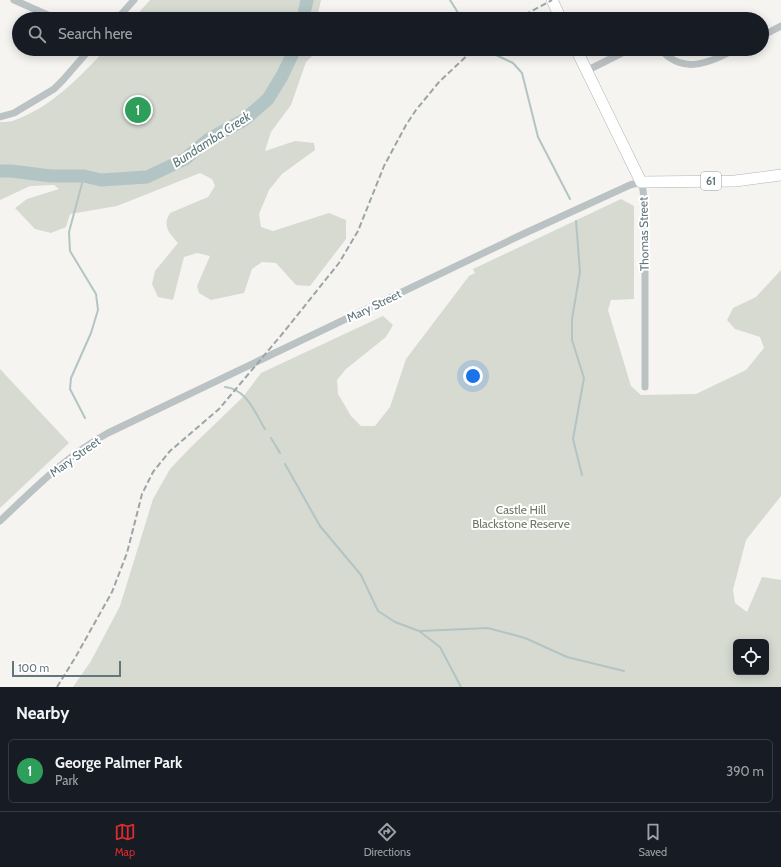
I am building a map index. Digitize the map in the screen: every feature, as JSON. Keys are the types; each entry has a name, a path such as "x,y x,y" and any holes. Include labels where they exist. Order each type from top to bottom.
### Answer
{"main road":[{"path":"552,0 558,12"},
{"name":"Thomas Street","path":"579,56 640,182"},
{"name":"Mary Street","path":"640,182 735,181 781,175"}],"street":[{"path":"14,0 41,12"},
{"path":"123,12 134,0"},
{"path":"769,32 781,26"},
{"path":"0,117 14,113 54,89 84,56"},
{"path":"586,71 616,56"},
{"path":"668,56 683,64 694,66 721,56"},
{"name":"Thomas Street","path":"640,182 643,190 646,211 645,387"},
{"name":"Mary Street","path":"0,521 62,463 90,443 108,433 522,235 630,185 640,182"}],"green space":[{"path":"150,0 321,0 318,12 139,12"},
{"path":"99,56 312,56 306,62 291,105 271,132 265,151 295,141 314,143 315,150 282,174 269,190 259,214 261,227 273,231 329,213 346,220 346,239 310,286 296,285 276,263 262,262 252,269 244,293 211,300 199,293 197,286 210,256 197,253 184,257 173,300 158,297 152,284 155,271 178,243 169,233 167,226 170,213 208,197 215,186 212,179 200,173 117,206 70,214 66,227 51,233 35,229 15,208 27,199 59,189 54,185 30,186 0,200 0,122 12,121 28,115 40,108 64,90"},
{"name":"Castle Hill Blackstone Reserve","path":"621,199 634,206 634,299 611,300 608,310 631,386 641,395 696,394 746,370 764,348 760,337 735,329 727,320 733,308 756,297 781,270 781,496 746,540 733,590 735,603 747,612 762,577 781,580 781,687 73,687 91,661 120,606 153,499 170,469 243,397 261,373 383,316 393,325 386,337 346,369 337,380 338,394 351,416 361,426 375,426 390,407 406,359 469,276 475,273 473,269"},
{"path":"0,369 69,443 0,508"}],"waterway":[{"name":"Bundamba Creek","path":"304,12 307,0"},
{"path":"450,0 458,12"},
{"name":"Bundamba Creek","path":"0,171 51,176 84,176 101,180 147,177 185,159 209,139 244,120 268,99 292,56"},
{"path":"498,56 513,63 522,73 538,137 570,199"},
{"path":"84,176 69,232 70,251 96,294 98,310 91,333 71,378 70,389 85,418"},
{"path":"576,221 580,272 572,319 572,340 584,378 573,439 582,475"},
{"path":"225,387 233,389 245,397 254,409 265,429"},
{"path":"271,438 280,453"},
{"path":"285,464 320,526 361,575 378,611 395,622 419,631 440,647 461,687"},
{"path":"420,631 488,628 525,638 567,657 624,671"}],"railway":[{"path":"530,12 552,0"},
{"path":"57,687 112,592 127,553 142,494 153,472 170,451 219,409 339,263 358,231 384,166 406,125 439,82 467,56"}],"place":[{"name":"George Palmer Park","path":"138,110"}]}
